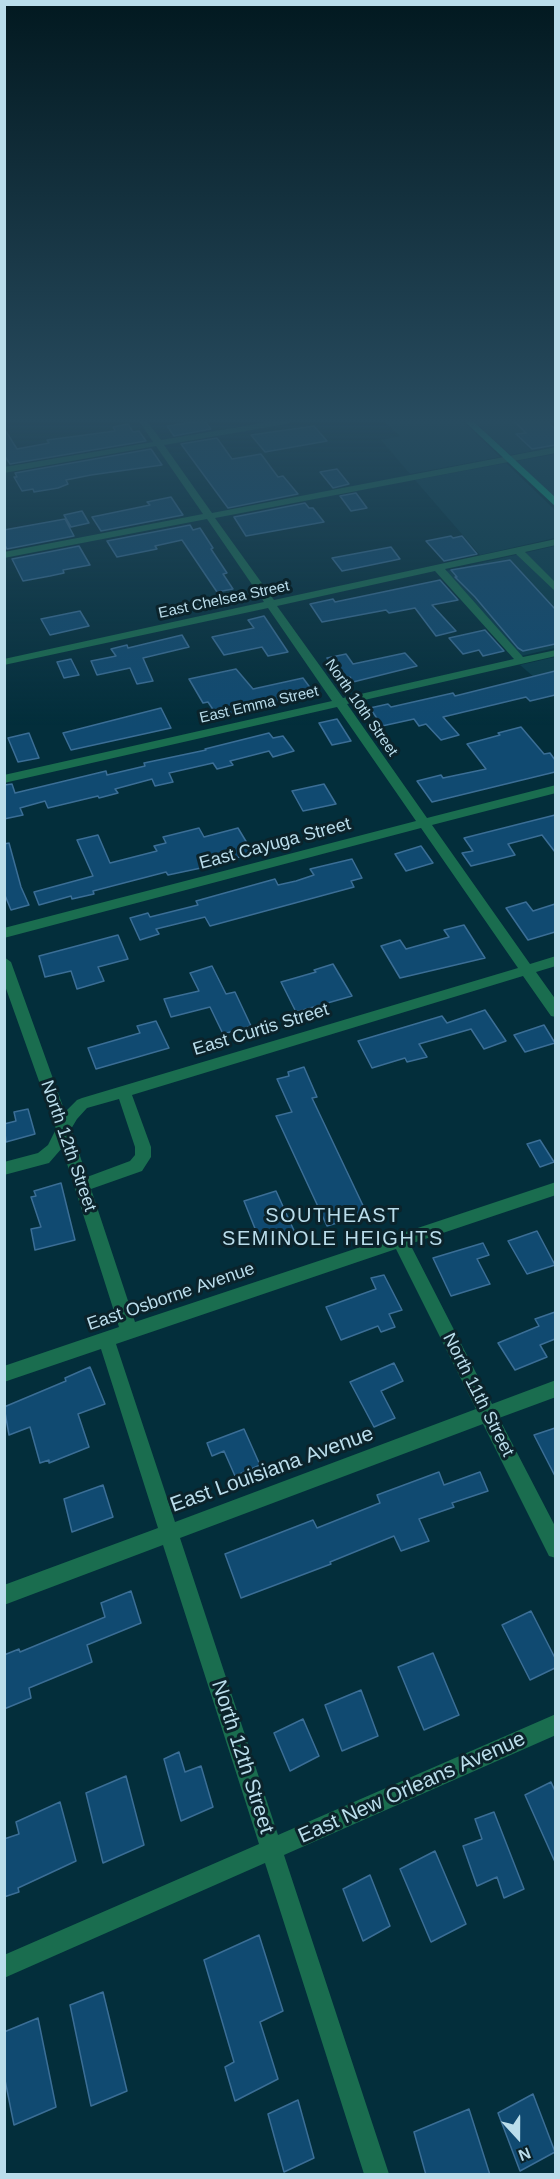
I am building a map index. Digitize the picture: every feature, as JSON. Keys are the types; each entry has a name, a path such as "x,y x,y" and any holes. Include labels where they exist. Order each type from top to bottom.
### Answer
{"street":[{"path":"4,555 174,523"},
{"name":"North 10th Street","path":"214,523 555,1012"},
{"name":"East Chelsea Street","path":"4,662 554,544"},
{"path":"519,551 555,589"},
{"path":"438,568 521,661"},
{"name":"East Emma Street","path":"4,779 555,652"},
{"name":"East Cayuga Street","path":"4,933 555,789"},
{"name":"North 12th Street","path":"4,962 11,1001 63,1127 129,1331"},
{"name":"East Curtis Street","path":"4,1169 43,1158 54,1149 63,1127 82,1104 555,962"},
{"path":"82,1185 136,1166 143,1157 143,1147 124,1092"},
{"name":"East Osborne Avenue","path":"4,1374 555,1188"},
{"name":"North 11th Street","path":"400,1240 555,1549"},
{"name":"North 12th Street","path":"106,1339 377,2175"},
{"name":"East Louisiana Avenue","path":"4,1595 555,1388"},
{"name":"East New Orleans Avenue","path":"4,1967 555,1724"}],"shaded area":[{"path":"452,523 555,523 555,538 480,555"},
{"path":"555,546 555,648 513,658 441,572"},
{"path":"555,657 555,683 542,684 520,665"}],"building":[{"path":"45,523 67,523 74,536 7,549 4,544 4,530"},
{"path":"68,523 89,523 71,527"},
{"path":"96,523 144,523 101,531"},
{"path":"238,523 320,523 246,536"},
{"path":"190,525 193,530 200,528 227,573 223,574 233,589 217,592 182,540 155,546 157,549 117,557 107,541"},
{"path":"451,536 453,538 462,536 477,554 444,561 426,541"},
{"path":"79,546 90,565 63,570 64,573 50,576 23,581 12,559"},
{"path":"391,547 400,559 342,571 332,558"},
{"path":"510,560 555,609 555,644 523,651 518,648 451,570"},
{"path":"440,580 458,600 432,605 456,631 436,636 415,608 389,613 386,610 322,622 310,604 333,599 335,602"},
{"path":"80,611 89,626 50,635 41,619"},
{"path":"264,616 288,652 268,656 262,647 224,655 212,637 254,628 248,620"},
{"path":"485,630 504,651 483,656 479,650 463,654 449,638"},
{"path":"182,635 189,647 143,658 153,681 137,684 130,668 97,675 91,661 116,656 111,649 127,645 128,648"},
{"path":"405,653 417,666 353,682 350,677 340,679 327,658 346,654 353,664"},
{"path":"71,659 79,675 64,678 57,662"},
{"path":"236,669 253,689 303,678 314,693 272,705 270,701 233,710 234,713 218,717 208,702 203,703 189,679"},
{"path":"555,671 555,695 530,701 526,697 443,717 459,735 441,740 426,724 419,726 414,719 382,726 370,708 388,704 391,707 453,693 455,696"},
{"path":"161,708 171,728 71,750 63,733"},
{"path":"337,719 351,741 332,745 319,723"},
{"path":"521,727 544,754 550,753 555,760 555,772 432,802 417,781 486,769 467,744"},
{"path":"29,733 39,758 18,762 8,738"},
{"path":"269,733 273,738 283,736 294,751 273,757 269,751 230,761 233,765 217,769 213,763 169,773 173,782 155,786 152,779 115,789 118,793 99,798 98,796 48,808 45,801 20,808 23,815 4,819 4,785 12,784 15,793 106,771 107,775 145,766 144,763 206,750"},
{"path":"324,784 336,804 303,811 292,791"},
{"path":"555,815 555,852 542,835 508,844 515,855 471,866 462,853 473,851 464,838"},
{"path":"199,828 204,837 238,828 253,853 201,868 168,875 166,872 93,891 94,894 72,899 71,896 39,905 34,892 93,876 77,840 98,835 110,863 157,851 154,846 166,843 163,837"},
{"path":"9,843 21,887 29,905 11,910 4,893 4,844"},
{"path":"421,846 433,863 406,871 395,854"},
{"path":"352,859 362,878 351,881 354,887 210,926 205,917 156,929 159,934 140,940 130,918 148,913 150,917 198,905 196,901 275,879 278,885 296,881 314,875 310,869"},
{"path":"526,902 533,911 555,904 555,932 528,940 506,908"},
{"path":"464,925 485,958 400,978 381,946 400,940 406,949 449,937 444,930"},
{"path":"118,935 128,959 98,967 104,981 77,989 71,971 45,977 39,956"},
{"path":"333,964 352,996 296,1012 281,982 316,972 314,970"},
{"path":"212,966 226,994 235,992 251,1026 223,1034 210,1007 171,1017 164,999 199,991 190,973"},
{"path":"485,1010 506,1041 484,1049 471,1029 419,1044 427,1057 407,1062 405,1058 372,1068 358,1041 442,1016 447,1023"},
{"path":"156,1021 169,1048 96,1069 88,1048 140,1033 137,1026"},
{"path":"544,1025 555,1043 525,1052 514,1035"},
{"path":"304,1067 317,1097 312,1098 367,1214 327,1226 276,1116 292,1112 277,1079 289,1076 288,1072"},
{"path":"28,1109 35,1134 6,1142 4,1124 16,1121 14,1112"},
{"path":"540,1140 554,1162 540,1167 527,1144"},
{"path":"61,1183 75,1240 35,1250 31,1229 41,1227 31,1197 36,1196 34,1191"},
{"path":"276,1191 296,1235 262,1246 244,1201"},
{"path":"537,1231 555,1265 527,1274 508,1241"},
{"path":"483,1243 489,1255 477,1259 490,1284 451,1296 433,1258"},
{"path":"384,1275 402,1310 389,1314 395,1327 381,1332 378,1326 341,1340 326,1307 376,1289 371,1278"},
{"path":"555,1312 555,1339 540,1345 547,1357 515,1370 498,1343 539,1326 535,1319"},
{"path":"394,1363 403,1381 381,1391 395,1418 374,1427 350,1382"},
{"path":"90,1367 105,1404 78,1414 89,1447 49,1463 49,1460 40,1463 30,1427 9,1435 4,1407 66,1381 65,1378"},
{"path":"555,1428 555,1476 534,1435"},
{"path":"244,1429 260,1465 235,1476 224,1451 212,1456 207,1443"},
{"path":"439,1472 444,1485 480,1472 488,1491 452,1503 454,1507 419,1519 429,1541 401,1551 394,1536 330,1562 331,1564 241,1598 225,1554 313,1520 317,1528 380,1503 377,1495"},
{"path":"103,1485 113,1517 72,1532 64,1499"},
{"path":"131,1591 141,1623 87,1645 92,1662 29,1688 31,1698 4,1709 4,1655 19,1649 20,1652 105,1617 101,1603"},
{"path":"531,1611 555,1658 555,1668 530,1680 502,1625"},
{"path":"433,1653 459,1715 424,1730 398,1667"},
{"path":"361,1690 378,1736 342,1751 325,1705"},
{"path":"303,1719 319,1756 290,1771 274,1733"},
{"path":"179,1752 185,1772 201,1766 213,1807 181,1821 164,1759"},
{"path":"126,1776 144,1845 103,1863 86,1793"},
{"path":"551,1782 555,1791 555,1862 525,1795"},
{"path":"60,1802 76,1861 18,1888 19,1892 4,1897 4,1839 19,1834 16,1822"},
{"path":"494,1812 524,1889 504,1898 497,1877 477,1886 463,1846 482,1839 475,1819"},
{"path":"435,1851 466,1924 431,1942 400,1869"},
{"path":"370,1875 390,1926 363,1941 343,1889"},
{"path":"259,1935 283,2011 260,2022 278,2079 235,2101 225,2067 234,2062 204,1960"},
{"path":"103,1992 127,2091 91,2106 70,2005"},
{"path":"38,2018 56,2107 14,2125 4,2075 4,2032"},
{"path":"533,2094 555,2152 520,2171 498,2113"},
{"path":"298,2100 314,2158 284,2172 268,2114"},
{"path":"469,2109 490,2175 426,2175 414,2132"}],"district":[{"name":"SOUTHEAST SEMINOLE HEIGHTS","path":"333,1228"}]}
